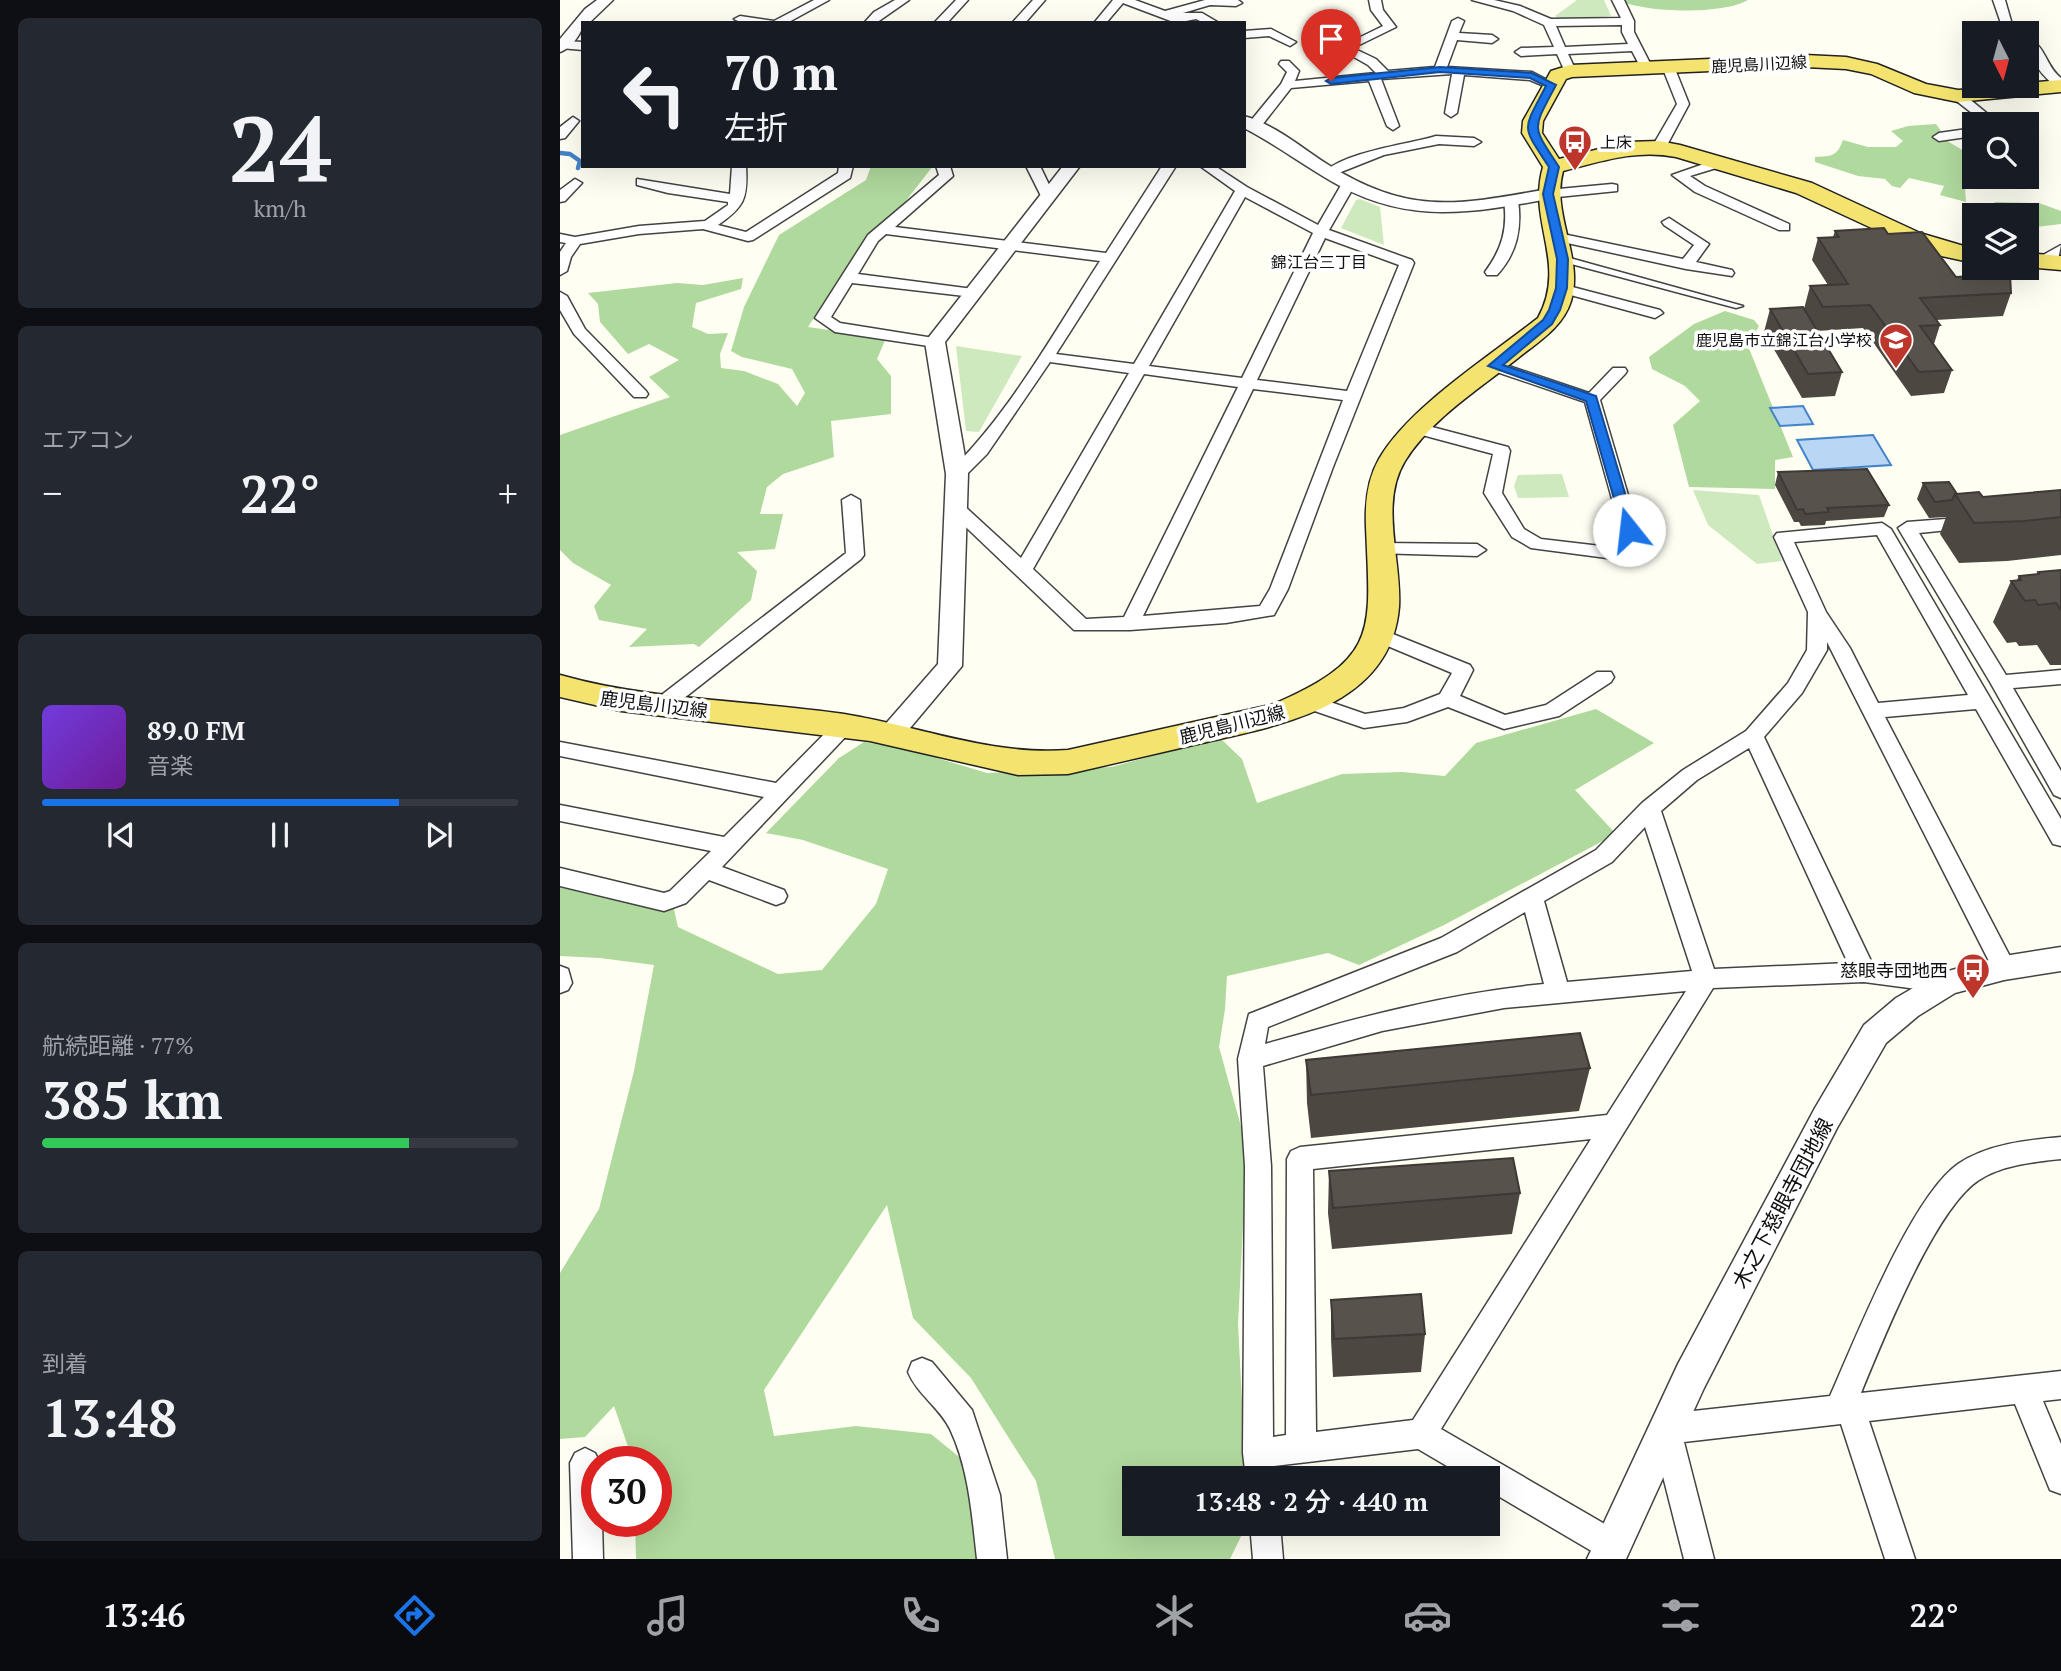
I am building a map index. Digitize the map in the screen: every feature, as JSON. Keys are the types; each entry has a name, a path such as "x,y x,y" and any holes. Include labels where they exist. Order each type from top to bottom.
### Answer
{"main road":[{"name":"鹿児島川辺線","path":"1570,71 1669,69 1805,61 1846,63 1877,70 1921,89 1958,96 2061,85"},
{"path":"1561,261 1551,181 1532,133 1533,121 1551,85 1558,75 1570,71"},
{"path":"1551,181 1627,148 1659,147 1721,162 1804,188 1912,238 1962,254"},
{"path":"2039,259 2058,258"},
{"name":"鹿児島川辺線","path":"560,685 593,696 844,726 1007,761 1055,764 1259,720 1310,702 1351,676 1365,660 1378,634 1384,605 1379,506 1382,485 1391,461 1417,428 1548,322 1555,310 1561,261"}],"street":[{"path":"582,21 606,0"},
{"path":"782,21 822,0"},
{"path":"872,21 878,14 904,0"},
{"path":"942,21 962,0"},
{"path":"1020,21 1039,0"},
{"path":"1102,21 1119,0"},
{"path":"1125,0 1169,16 1198,15 1209,21"},
{"path":"1169,16 1187,0"},
{"path":"1375,0 1377,10 1390,27 1339,49 1372,62 1380,77 1393,125"},
{"path":"1478,0 1521,4 1549,23 1570,71"},
{"path":"1618,0 1628,21 1628,32 1647,69"},
{"path":"1999,0 2005,21"},
{"path":"1169,16 1210,2 1236,3"},
{"path":"740,19 755,21"},
{"path":"1440,70 1458,21"},
{"path":"1549,23 1628,21"},
{"path":"561,46 581,23"},
{"path":"1246,35 1271,32 1290,41"},
{"path":"1452,36 1492,39"},
{"path":"561,46 581,46"},
{"path":"1521,52 1636,47"},
{"path":"2039,55 2048,74 2061,85"},
{"path":"1285,64 1293,71 1287,85 1249,123 1372,194 1408,206 1441,208 1511,200 1551,181 1612,188"},
{"path":"1659,147 1683,104 1669,69"},
{"path":"1287,85 1440,70 1532,76 1551,85"},
{"path":"1451,113 1459,71"},
{"path":"1958,96 1979,112"},
{"path":"560,135 573,121"},
{"path":"1939,137 1962,134"},
{"path":"1331,172 1381,152 1430,144 1436,140 1474,142"},
{"path":"1721,162 1679,175 1700,189 1784,227"},
{"path":"707,226 734,207 739,168"},
{"path":"560,238 575,242 639,230 707,226 748,237 845,175 846,168"},
{"path":"935,342 835,327 823,318 873,238 946,176 944,168"},
{"path":"1034,168 1047,195"},
{"path":"891,734 950,666 957,474 935,342 1070,168"},
{"path":"957,474 981,450 1046,357 1168,168"},
{"path":"956,507 1080,626 1226,617 1267,611 1279,589 1407,263 1321,232 1242,190 1209,168"},
{"path":"642,181 668,189 736,200"},
{"path":"560,198 575,183"},
{"path":"1130,624 1321,232 1349,183"},
{"path":"1023,570 1141,370 1242,190"},
{"path":"1492,272 1507,254 1514,215 1511,200"},
{"path":"1669,222 1702,244 1686,265"},
{"path":"885,230 1110,258"},
{"path":"560,271 564,257 575,242"},
{"path":"1561,261 1686,265 1727,274"},
{"path":"1561,261 1655,313"},
{"path":"850,278 974,293"},
{"path":"560,296 585,338 640,394"},
{"path":"1046,357 1354,397"},
{"path":"1494,366 1592,399"},
{"path":"1592,399 1619,371"},
{"path":"1417,428 1503,451 1493,493 1503,513 1518,533 1537,544 1637,556 1592,399"},
{"path":"662,705 855,555 851,500"},
{"path":"1997,521 1907,528 2000,682 2061,790"},
{"path":"2004,968 1840,648 1817,612 1783,537 1882,529 2061,838"},
{"path":"1381,550 1477,551"},
{"path":"1608,1552 1421,1434 1301,1448 1259,1466 1258,1166 1250,1059 1257,1021 1449,945 1604,856 1650,809 1690,775 1753,736 1795,688 1817,650 1817,612"},
{"path":"1310,702 1364,721 1407,715 1448,699 1463,670 1378,634"},
{"path":"1448,699 1504,722 1552,711 1604,677"},
{"path":"2000,682 2061,677"},
{"path":"1873,711 1984,701"},
{"path":"560,877 664,902 678,897 844,726"},
{"path":"1753,736 1864,972"},
{"path":"560,749 780,792"},
{"path":"1650,809 1706,979"},
{"path":"560,813 729,846"},
{"path":"705,870 776,896"},
{"path":"1532,897 1558,993"},
{"name":"木之下慈眼寺団地線","path":"1608,1552 1666,1429 1826,1118 1875,1034 1907,1007 1947,983 2004,968 2061,959"},
{"path":"1250,1059 1382,1021 1504,998 1706,979 1864,972 1947,983"},
{"path":"560,976 560,983"},
{"path":"1421,1434 1706,979"},
{"path":"1301,1448 1300,1159 1613,1126"},
{"path":"1900,1559 1844,1409 1931,1214 1948,1193 1966,1172 2023,1152 2061,1148"},
{"path":"922,1372 962,1420 985,1495 992,1559"},
{"path":"1699,1559 1666,1429 2061,1385"},
{"path":"2023,1389 2061,1479"},
{"path":"1266,1536 1268,1559"},
{"path":"587,1537 588,1559"}],"lane":[{"path":"1561,261 1739,306"}],"green space":[{"path":"1577,0 1604,0 1611,16 1559,19 1555,16"},
{"path":"1618,0 1748,0 1721,8 1664,10"},
{"path":"1936,124 1949,142 1962,150 1962,189 1965,189 1966,202 1940,195 1944,186 1909,178 1900,188 1892,186 1885,179 1858,176 1815,162 1815,157 1836,153 1843,140 1868,147 1896,147 1903,141 1891,131 1908,126"},
{"path":"870,168 931,168 898,211 865,238 808,327 886,338 877,359 891,376 891,414 831,421 834,457 783,474 767,487 760,514 783,514 775,549 737,552 757,571 751,600 699,647 694,644 629,647 647,629 599,620 594,606 611,585 573,563 560,550 560,435 670,397 649,377 679,360 649,344 628,354 600,322 598,304 588,293 677,283 703,285 743,278 741,289 696,303 692,327 708,334 728,333 720,354 721,368 744,371 778,384 797,406 805,393 792,369 742,357 731,351 744,307 779,235 866,180"},
{"path":"1356,200 1380,207 1384,245 1341,228"},
{"path":"2039,203 2061,211 2061,224 2039,227"},
{"path":"1725,311 1754,320 1759,326 1748,346 1793,457 1775,460 1775,489 1689,487 1673,425 1700,401 1685,386 1652,369 1649,357 1694,324"},
{"path":"956,346 1022,356 979,432 966,431"},
{"path":"1562,474 1569,497 1518,498 1514,486 1518,475"},
{"path":"1693,490 1759,495 1782,561 1757,564 1708,525"},
{"path":"1596,709 1654,743 1575,790 1616,834 1444,925 1359,965 1328,953 1227,976 1219,1047 1247,1148 1238,1324 1245,1466 1122,1466 1122,1536 1241,1536 1230,1559 1055,1559 1036,1481 971,1378 913,1318 887,1205 764,1390 774,1436 856,1426 931,1434 979,1473 984,1559 636,1559 635,1537 672,1537 672,1446 628,1446 614,1406 585,1437 560,1439 560,1273 599,1209 634,1071 654,965 560,956 560,885 673,905 678,927 778,974 822,970 876,904 888,869 803,840 766,833 839,758 864,742 907,749 987,773 1111,767 1220,738 1242,759 1257,803 1342,774 1402,772 1445,776 1476,743"}],"water":[{"path":"1803,406 1813,424 1780,426 1770,408"},
{"path":"1873,435 1891,465 1813,470 1797,440"}],"building":[{"path":"1884,228 1888,234 1922,232 1956,277 1962,277 1962,280 2010,280 2011,293 1920,298 1940,325 1920,326 1952,370 1919,372 1870,305 1823,307 1810,286 1848,284 1818,238 1839,237 1835,231"},
{"path":"1803,307 1842,372 1808,374 1770,309"},
{"path":"1867,469 1889,505 1827,508 1829,512 1805,514 1803,509 1797,510 1778,472"},
{"path":"1949,482 1957,494 1952,500 1935,502 1923,483"},
{"path":"2061,490 2061,517 1974,523 1955,494 1979,492 1983,497"},
{"path":"2061,570 2061,610 2056,603 2038,605 2035,600 2025,601 2011,581 2021,580 2019,576"},
{"path":"1580,1033 1590,1068 1311,1095 1306,1060"},
{"path":"1513,1158 1520,1193 1333,1208 1329,1171"},
{"path":"1421,1294 1425,1334 1334,1339 1331,1300"}],"waterway":[{"path":"560,153 570,154 580,161 578,168"}],"place":[{"name":"上床","path":"1575,172"},
{"name":"鹿児島市立錦江台小学校","path":"1896,370"},
{"name":"慈眼寺団地西","path":"1973,1000"}],"district":[{"name":"錦江台三丁目","path":"1319,262"}],"route":[{"path":"1331,81 1440,70 1532,76 1551,85 1533,121 1532,133 1554,167 1548,194 1563,259 1561,288 1555,310 1548,322 1494,366 1592,399 1629,530"}]}
